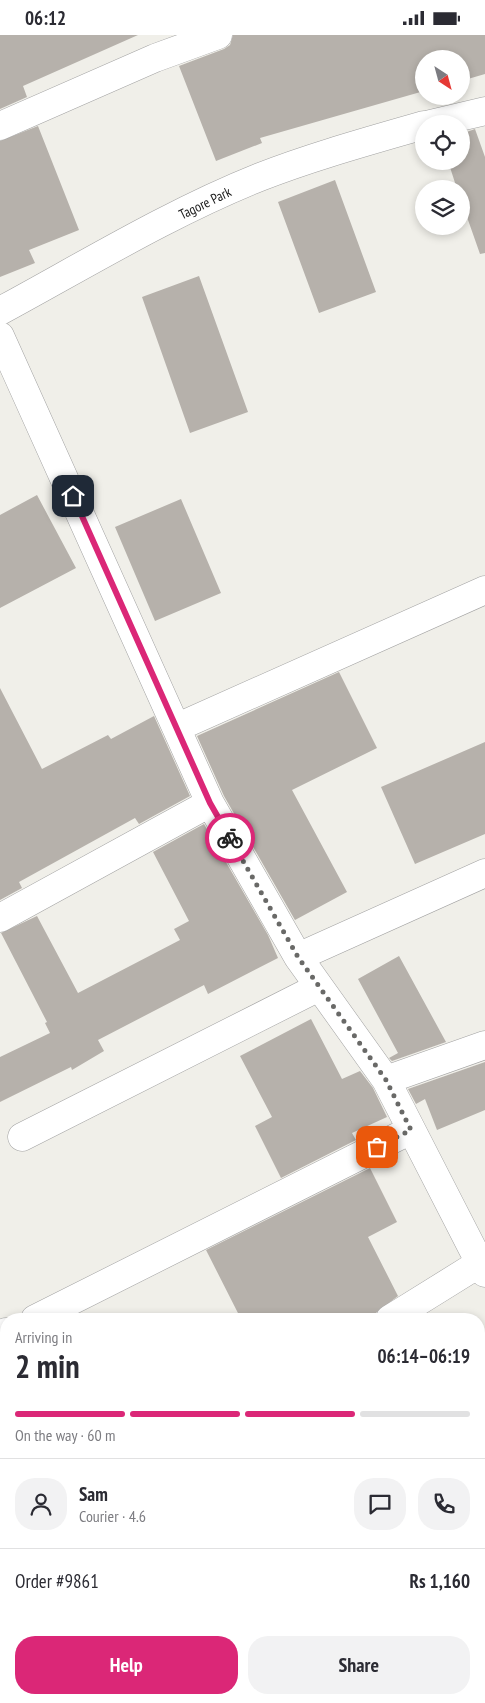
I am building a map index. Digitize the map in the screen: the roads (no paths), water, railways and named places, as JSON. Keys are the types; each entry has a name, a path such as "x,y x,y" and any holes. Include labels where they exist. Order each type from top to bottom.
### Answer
{"street":[{"path":"0,126 147,62 218,35"},
{"path":"468,115 485,111"},
{"name":"Tagore Park","path":"0,311 193,208 259,177 323,154 415,128"},
{"path":"0,336 178,727 210,803 298,957 386,1080 483,1268 401,1313"},
{"path":"178,727 485,590"},
{"path":"0,918 210,803"},
{"path":"298,957 485,873"},
{"path":"22,1137 319,987"},
{"path":"386,1080 485,1045"},
{"path":"47,1313 411,1130"}]}
